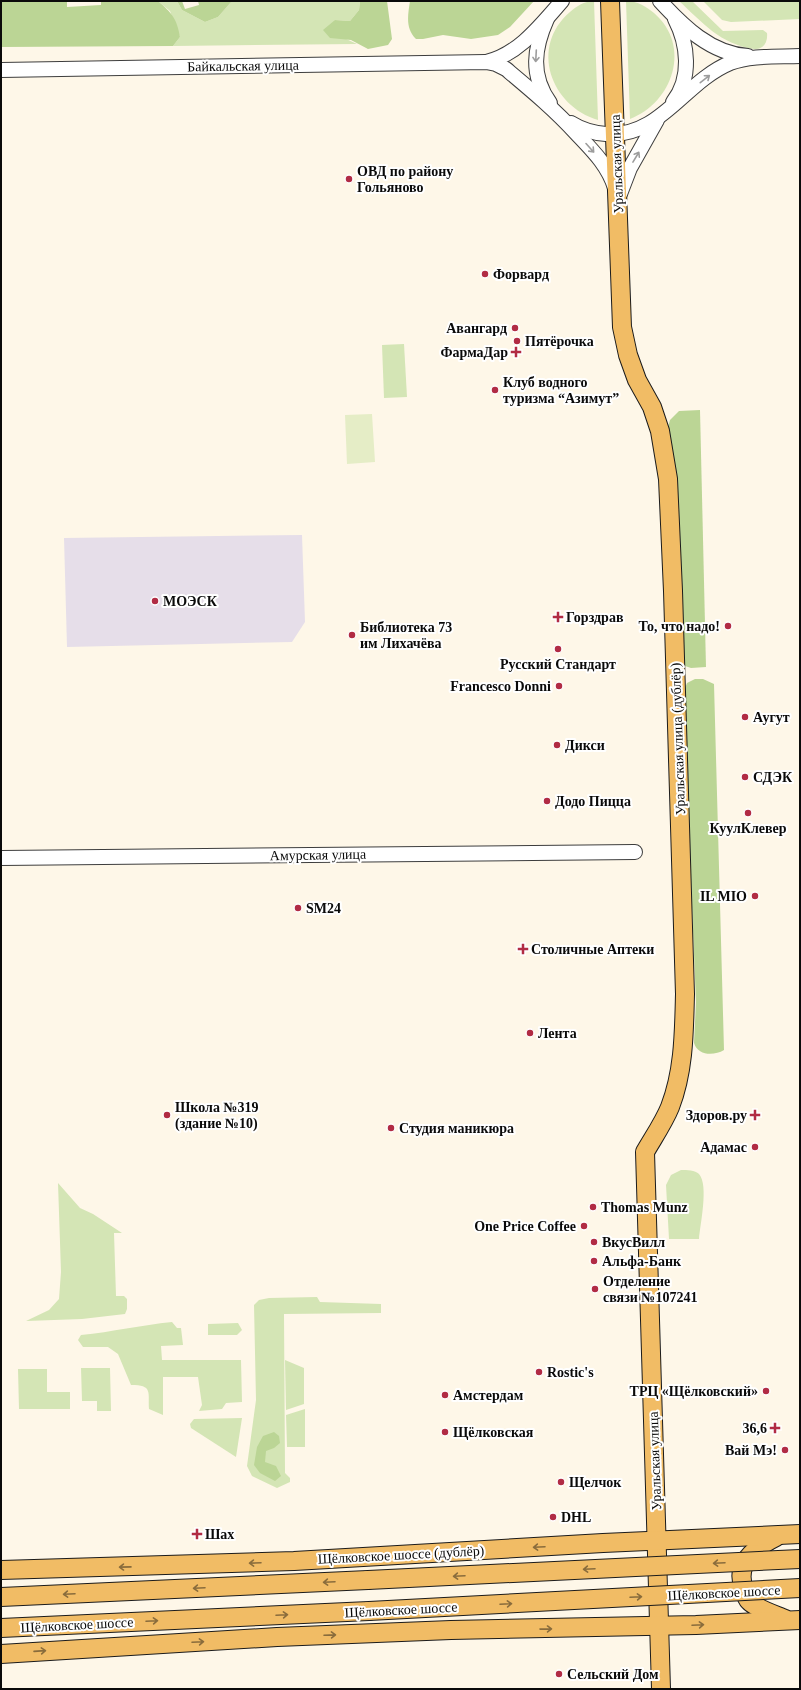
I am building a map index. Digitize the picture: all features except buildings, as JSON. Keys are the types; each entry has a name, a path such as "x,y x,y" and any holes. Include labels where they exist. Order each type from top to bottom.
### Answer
{"main road":[{"name":"Уральская улица","path":"610,1 619,206 622,327"},
{"name":"Уральская улица (дублёр)","path":"622,327 628,355 637,380 652,407 660,431 668,479 673,591 685,986 683,1048 678,1080 670,1107 645,1152"},
{"name":"Уральская улица","path":"645,1152 662,1689"},
{"name":"Щёлковское шоссе (дублёр)","path":"1,1570 129,1567 332,1559 657,1540 800,1534"},
{"path":"781,1535 760,1545 746,1558 742,1572 743,1585 749,1601 765,1610 795,1620"},
{"path":"1,1597 800,1559"},
{"name":"Щёлковское шоссе","path":"1,1628 369,1611 800,1588"},
{"path":"1,1654 277,1637 451,1630 659,1626 795,1620"}],"street":[{"path":"664,6 684,26 717,49 744,56 768,58"},
{"path":"619,206 622,183 661,116 675,99 680,88 686,66 686,48 681,31 664,6"},
{"path":"557,7 539,37 536,57 540,83 545,95 560,115 601,160 613,183 619,206"},
{"path":"486,62 506,55 557,7"},
{"path":"486,62 496,64 506,69 560,115 579,128 595,133 616,135 644,127 661,116 716,71 730,63 744,60 800,56"},
{"name":"Байкальская улица","path":"1,70 486,62"},
{"name":"Амурская улица","path":"1,858 635,852"}],"shaded area":[{"path":"302,535 305,622 292,642 67,647 64,538"}],"green space":[{"path":"1,1 67,1 67,7 101,5 101,1 158,1 173,17 180,37 173,46 1,47"},
{"path":"158,1 177,1 182,10 205,22 218,17 232,1 360,1 359,10 350,21 335,20 330,38 344,38 357,44 173,46 180,37 170,11"},
{"path":"177,1 182,1 185,9 199,5 198,1 232,1 218,17 205,22 182,10"},
{"path":"360,1 387,1 392,39 388,45 368,49 351,40 330,38 323,30 335,20 350,21 359,10"},
{"path":"410,1 534,1 510,27 498,35 471,39 443,35 416,39 410,30 408,21"},
{"path":"594,1 598,120 582,113 568,102 558,89 551,74 548,58 550,42 558,26 575,8 584,3"},
{"path":"626,1 638,3 644,6 654,13 666,26 672,41 674,57 672,72 667,87 657,100 645,111 630,119"},
{"path":"679,1 692,1 723,31 763,30 767,33 766,42 760,48 754,49 731,42 704,25"},
{"path":"703,1 800,1 800,19 731,22 722,20"},
{"path":"404,344 407,397 384,398 382,345"},
{"path":"700,410 706,667 691,668 685,666 682,658 668,427 670,420 679,411"},
{"path":"372,414 375,462 347,464 345,415"},
{"path":"695,679 703,679 714,684 724,1050 711,1054 703,1053 694,1043 696,1002 683,693 687,683"},
{"path":"681,1170 691,1170 699,1174 702,1179 704,1196 699,1239 669,1239 666,1185 671,1175"},
{"path":"58,1183 80,1208 93,1214 122,1233 114,1233 116,1296 124,1296 127,1299 127,1309 125,1314 82,1319 26,1321 49,1310 59,1299 61,1272"},
{"path":"317,1297 320,1302 381,1304 381,1313 284,1314 285,1473 290,1478 290,1482 277,1488 252,1476 247,1466 256,1400 254,1305 259,1300 269,1298"},
{"path":"172,1322 177,1328 181,1328 183,1345 161,1346 162,1360 241,1360 242,1402 226,1403 222,1409 199,1411 202,1405 198,1377 163,1377 163,1415 149,1409 149,1394 146,1388 138,1385 131,1385 118,1354 108,1347 83,1347 78,1340 81,1335"},
{"path":"238,1323 242,1330 237,1335 208,1335 208,1324"},
{"path":"285,1360 304,1368 304,1404 286,1410"},
{"path":"81,1368 110,1368 111,1411 97,1411 97,1401 82,1401"},
{"path":"18,1369 47,1369 47,1392 70,1392 70,1409 19,1409"},
{"path":"305,1409 305,1447 287,1447 286,1415"},
{"path":"242,1418 236,1457 191,1428 190,1424 194,1419"},
{"path":"274,1432 279,1436 280,1443 274,1448 266,1451 265,1462 276,1466 281,1476 275,1481 260,1473 254,1465 257,1447 263,1436"}],"place":[{"name":"ОВД по району Гольяново","path":"349,179"},
{"name":"Форвард","path":"485,274"},
{"name":"Авангард","path":"515,328"},
{"name":"Пятёрочка","path":"517,341"},
{"name":"ФармаДар","path":"516,352"},
{"name":"Клуб водного туризма “Азимут”","path":"495,390"},
{"name":"МОЭСК","path":"155,601"},
{"name":"Горздрав","path":"558,617"},
{"name":"То, что надо!","path":"728,626"},
{"name":"Библиотека 73 им Лихачёва","path":"352,635"},
{"name":"Русский Стандарт","path":"558,649"},
{"name":"Francesco Donni","path":"559,686"},
{"name":"Аугут","path":"745,717"},
{"name":"Дикси","path":"557,745"},
{"name":"СДЭК","path":"745,777"},
{"name":"Додо Пицца","path":"547,801"},
{"name":"КуулКлевер","path":"748,813"},
{"name":"IL MIO","path":"755,896"},
{"name":"SM24","path":"298,908"},
{"name":"Столичные Аптеки","path":"523,949"},
{"name":"Лента","path":"530,1033"},
{"name":"Школа №319 (здание №10)","path":"167,1115"},
{"name":"Здоров.ру","path":"755,1115"},
{"name":"Студия маникюра","path":"391,1128"},
{"name":"Адамас","path":"755,1147"},
{"name":"Thomas Munz","path":"593,1207"},
{"name":"One Price Coffee","path":"584,1226"},
{"name":"ВкусВилл","path":"594,1242"},
{"name":"Альфа-Банк","path":"594,1261"},
{"name":"Отделение связи №107241","path":"595,1289"},
{"name":"Rostic's","path":"539,1372"},
{"name":"ТРЦ «Щёлковский»","path":"766,1391"},
{"name":"Амстердам","path":"445,1395"},
{"name":"36,6","path":"775,1428"},
{"name":"Щёлковская","path":"445,1432"},
{"name":"Вай Мэ!","path":"785,1450"},
{"name":"Щелчок","path":"561,1482"},
{"name":"DHL","path":"553,1517"},
{"name":"Шах","path":"197,1534"},
{"name":"Сельский Дом","path":"559,1674"}]}
